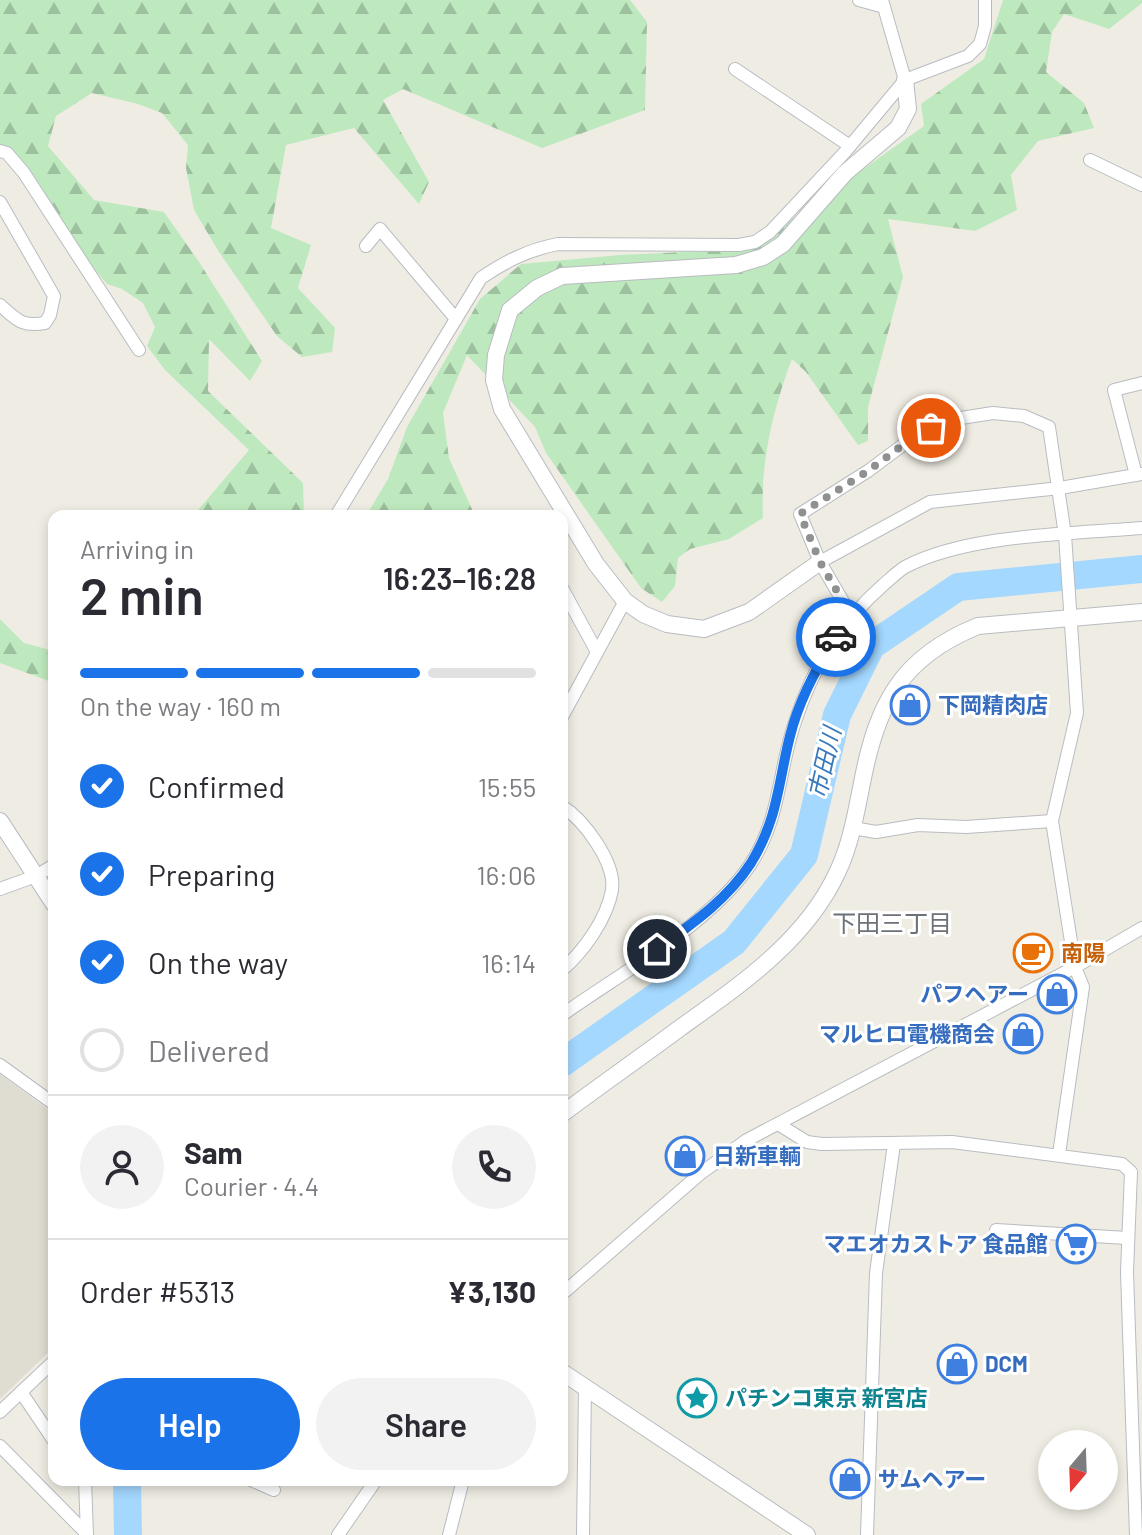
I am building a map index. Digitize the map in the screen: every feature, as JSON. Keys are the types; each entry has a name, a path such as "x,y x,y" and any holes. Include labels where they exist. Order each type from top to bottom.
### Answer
{"street":[{"path":"563,510 502,409 494,380 496,355 510,310 537,288 562,276 736,265 763,257 783,244 845,173 898,128 908,109 905,80 883,4 859,0"},
{"path":"340,510 481,278 507,260 558,244 739,245 755,242 770,232 850,146 905,80 968,56 980,44 985,26 985,0"},
{"path":"735,69 850,146"},
{"path":"0,151 7,153 24,173 139,350"},
{"path":"1090,160 1142,185"},
{"path":"0,202 54,296 45,323 31,326 19,322 0,305"},
{"path":"366,246 380,229 456,319"},
{"path":"568,518 596,564 625,601 643,614 667,624 704,629 749,612 820,562 930,502 1060,488 1139,474 1114,390 1142,383"},
{"path":"852,617 820,562 800,514 868,471 915,436 948,420 993,413 1024,416 1049,427 1065,535 1077,713 1052,821 1075,967 1083,987 1059,1154"},
{"path":"568,1011 705,916 750,864 767,833 778,800 790,736 815,670 865,601 902,568 966,545 1142,528"},
{"path":"568,599 597,652"},
{"path":"568,706 625,601"},
{"path":"568,1110 760,970 821,902 838,871 853,828 876,724 893,693 924,655 953,636 978,626 1142,612"},
{"path":"568,811 587,827 611,872 612,889 603,915 577,956 568,964"},
{"path":"0,821 48,895"},
{"path":"853,828 876,832 918,825 966,827 1052,821"},
{"path":"0,889 48,869"},
{"path":"568,1289 701,1173 747,1140 1075,967 1142,928"},
{"path":"0,1065 48,1100"},
{"path":"778,1124 807,1142 952,1142 1122,1164 1131,1172 1127,1238 1136,1535"},
{"path":"867,1535 876,1273 894,1144"},
{"path":"996,1230 1127,1238"},
{"path":"0,1412 48,1367"},
{"path":"568,1376 807,1535"},
{"path":"583,1535 585,1388"},
{"path":"21,1392 48,1432"},
{"path":"0,1446 87,1535"},
{"path":"85,1486 87,1535"},
{"path":"265,1486 274,1490"},
{"path":"338,1535 372,1486"},
{"path":"449,1535 461,1486"}],"shaded area":[{"path":"0,1074 48,1110 48,1353 0,1399"}],"green space":[{"path":"0,0 630,0 647,22 645,110 542,148 403,89 383,100 429,182 419,204 354,128 286,145 271,228 311,245 298,288 335,328 332,352 302,357 277,336 194,210 186,168 188,145 162,113 92,93 56,116 48,146 94,200 164,212 262,361 250,381 209,339 208,391 303,483 304,510 198,510 249,450 165,370 147,346 155,327 143,303 122,289 107,284 87,260 28,167 7,148 0,146"},
{"path":"1003,0 1142,0 1109,29 1064,14 1052,32 1046,72 1084,103 1094,128 1038,141 1011,175 1017,210 975,231 888,219 903,277 868,407 868,441 858,445 806,372 792,359 769,437 763,518 729,539 690,549 678,558 675,586 662,602 641,588 546,453 535,427 467,355 443,413 449,458 472,510 370,510 388,479 407,427 480,299 521,264 620,255 750,249 924,126 921,104 984,59"},
{"path":"0,619 24,643 48,649 48,681 0,663"}],"waterway":[{"name":"市田川","path":"568,1059 734,942 804,855 837,715 871,646 958,587 1142,569"},
{"name":"市田川","path":"127,1486 128,1535"}],"way so far":[{"path":"836,637 852,617 820,562 800,514 931,428"}],"place":[{"name":"下岡精肉店","path":"910,705"},
{"name":"南陽","path":"1033,953"},
{"name":"パフヘアー","path":"1057,994"},
{"name":"マルヒロ電機商会","path":"1023,1034"},
{"name":"日新車輌","path":"685,1156"},
{"name":"マエオカストア 食品館","path":"1076,1244"},
{"name":"DCM","path":"957,1364"},
{"name":"パチンコ東京 新宮店","path":"697,1398"},
{"name":"サムヘアー","path":"850,1479"}],"district":[{"name":"下田三丁目","path":"892,924"}],"route":[{"path":"657,949 705,916 750,864 767,833 778,800 790,736 801,701 815,670 836,637"}]}
